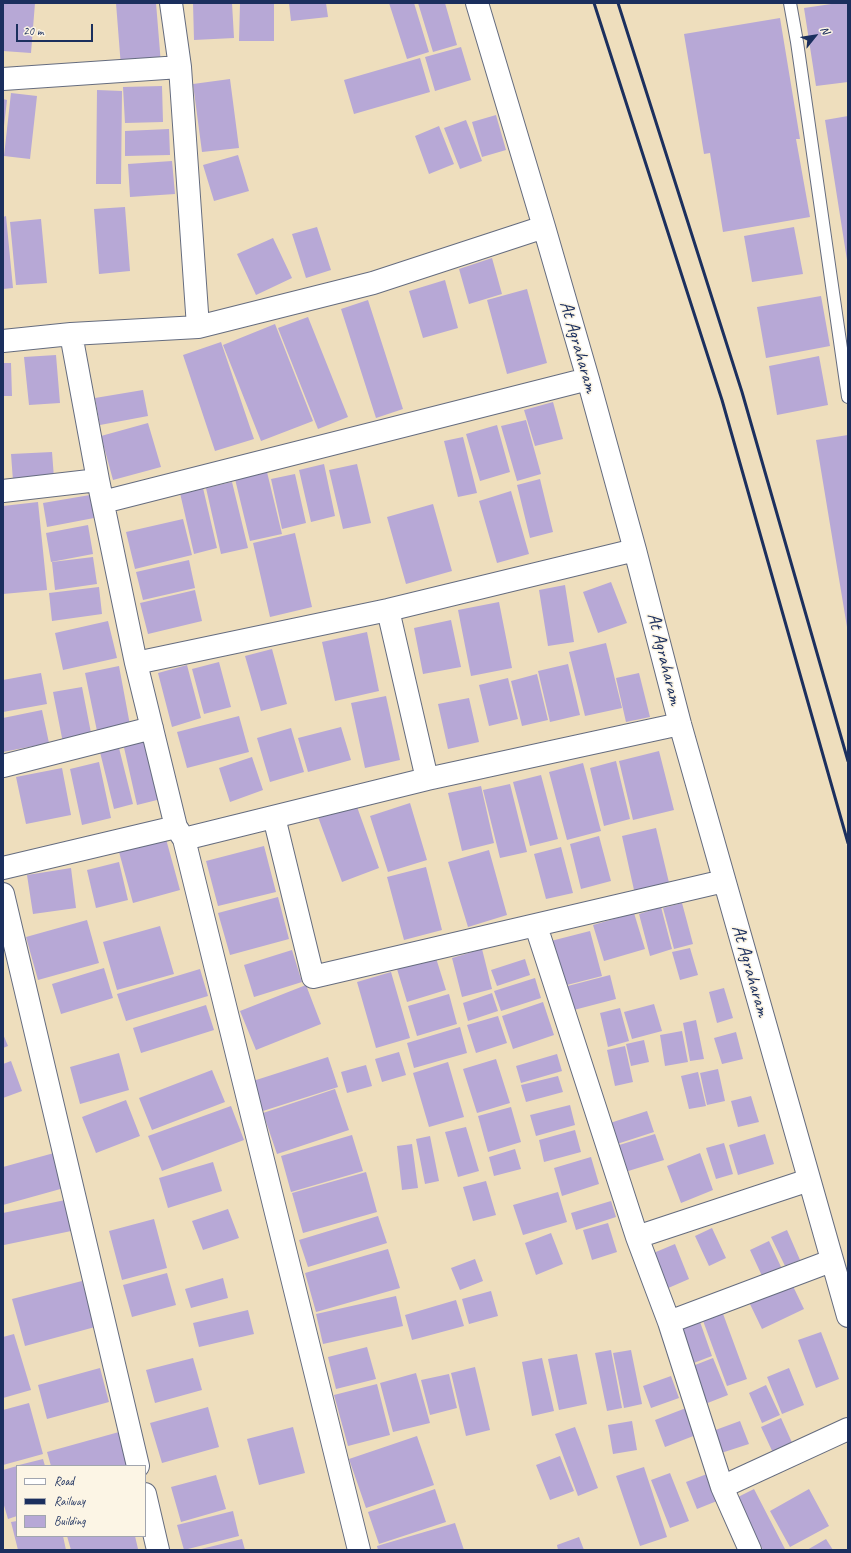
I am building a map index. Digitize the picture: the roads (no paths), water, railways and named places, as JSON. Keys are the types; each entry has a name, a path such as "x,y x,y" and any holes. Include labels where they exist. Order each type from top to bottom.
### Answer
{"street":[{"path":"171,3 180,67 198,327"},
{"name":"At Agraharam","path":"477,3 588,379 635,550 680,724 831,1261 848,1316"},
{"path":"3,79 180,67"},
{"path":"3,341 72,334 198,327 373,283 544,228"},
{"path":"72,334 98,480 136,663 360,1550"},
{"path":"103,502 588,379"},
{"path":"3,491 98,480"},
{"path":"136,663 388,610 635,550"},
{"path":"388,610 427,779"},
{"path":"3,868 180,833 274,817 427,779 680,724"},
{"path":"3,766 152,728"},
{"path":"274,817 313,977 724,881"},
{"path":"3,894 138,1465"},
{"path":"536,926 637,1237 669,1322 722,1487 750,1550"},
{"path":"637,1237 809,1180"},
{"path":"669,1322 831,1261"},
{"path":"722,1487 848,1429"},
{"path":"146,1498 158,1550"}],"lane":[{"path":"790,3 848,397"}],"railway":[{"path":"594,3 722,400 848,843"},
{"path":"618,3 742,392 848,761"}]}
